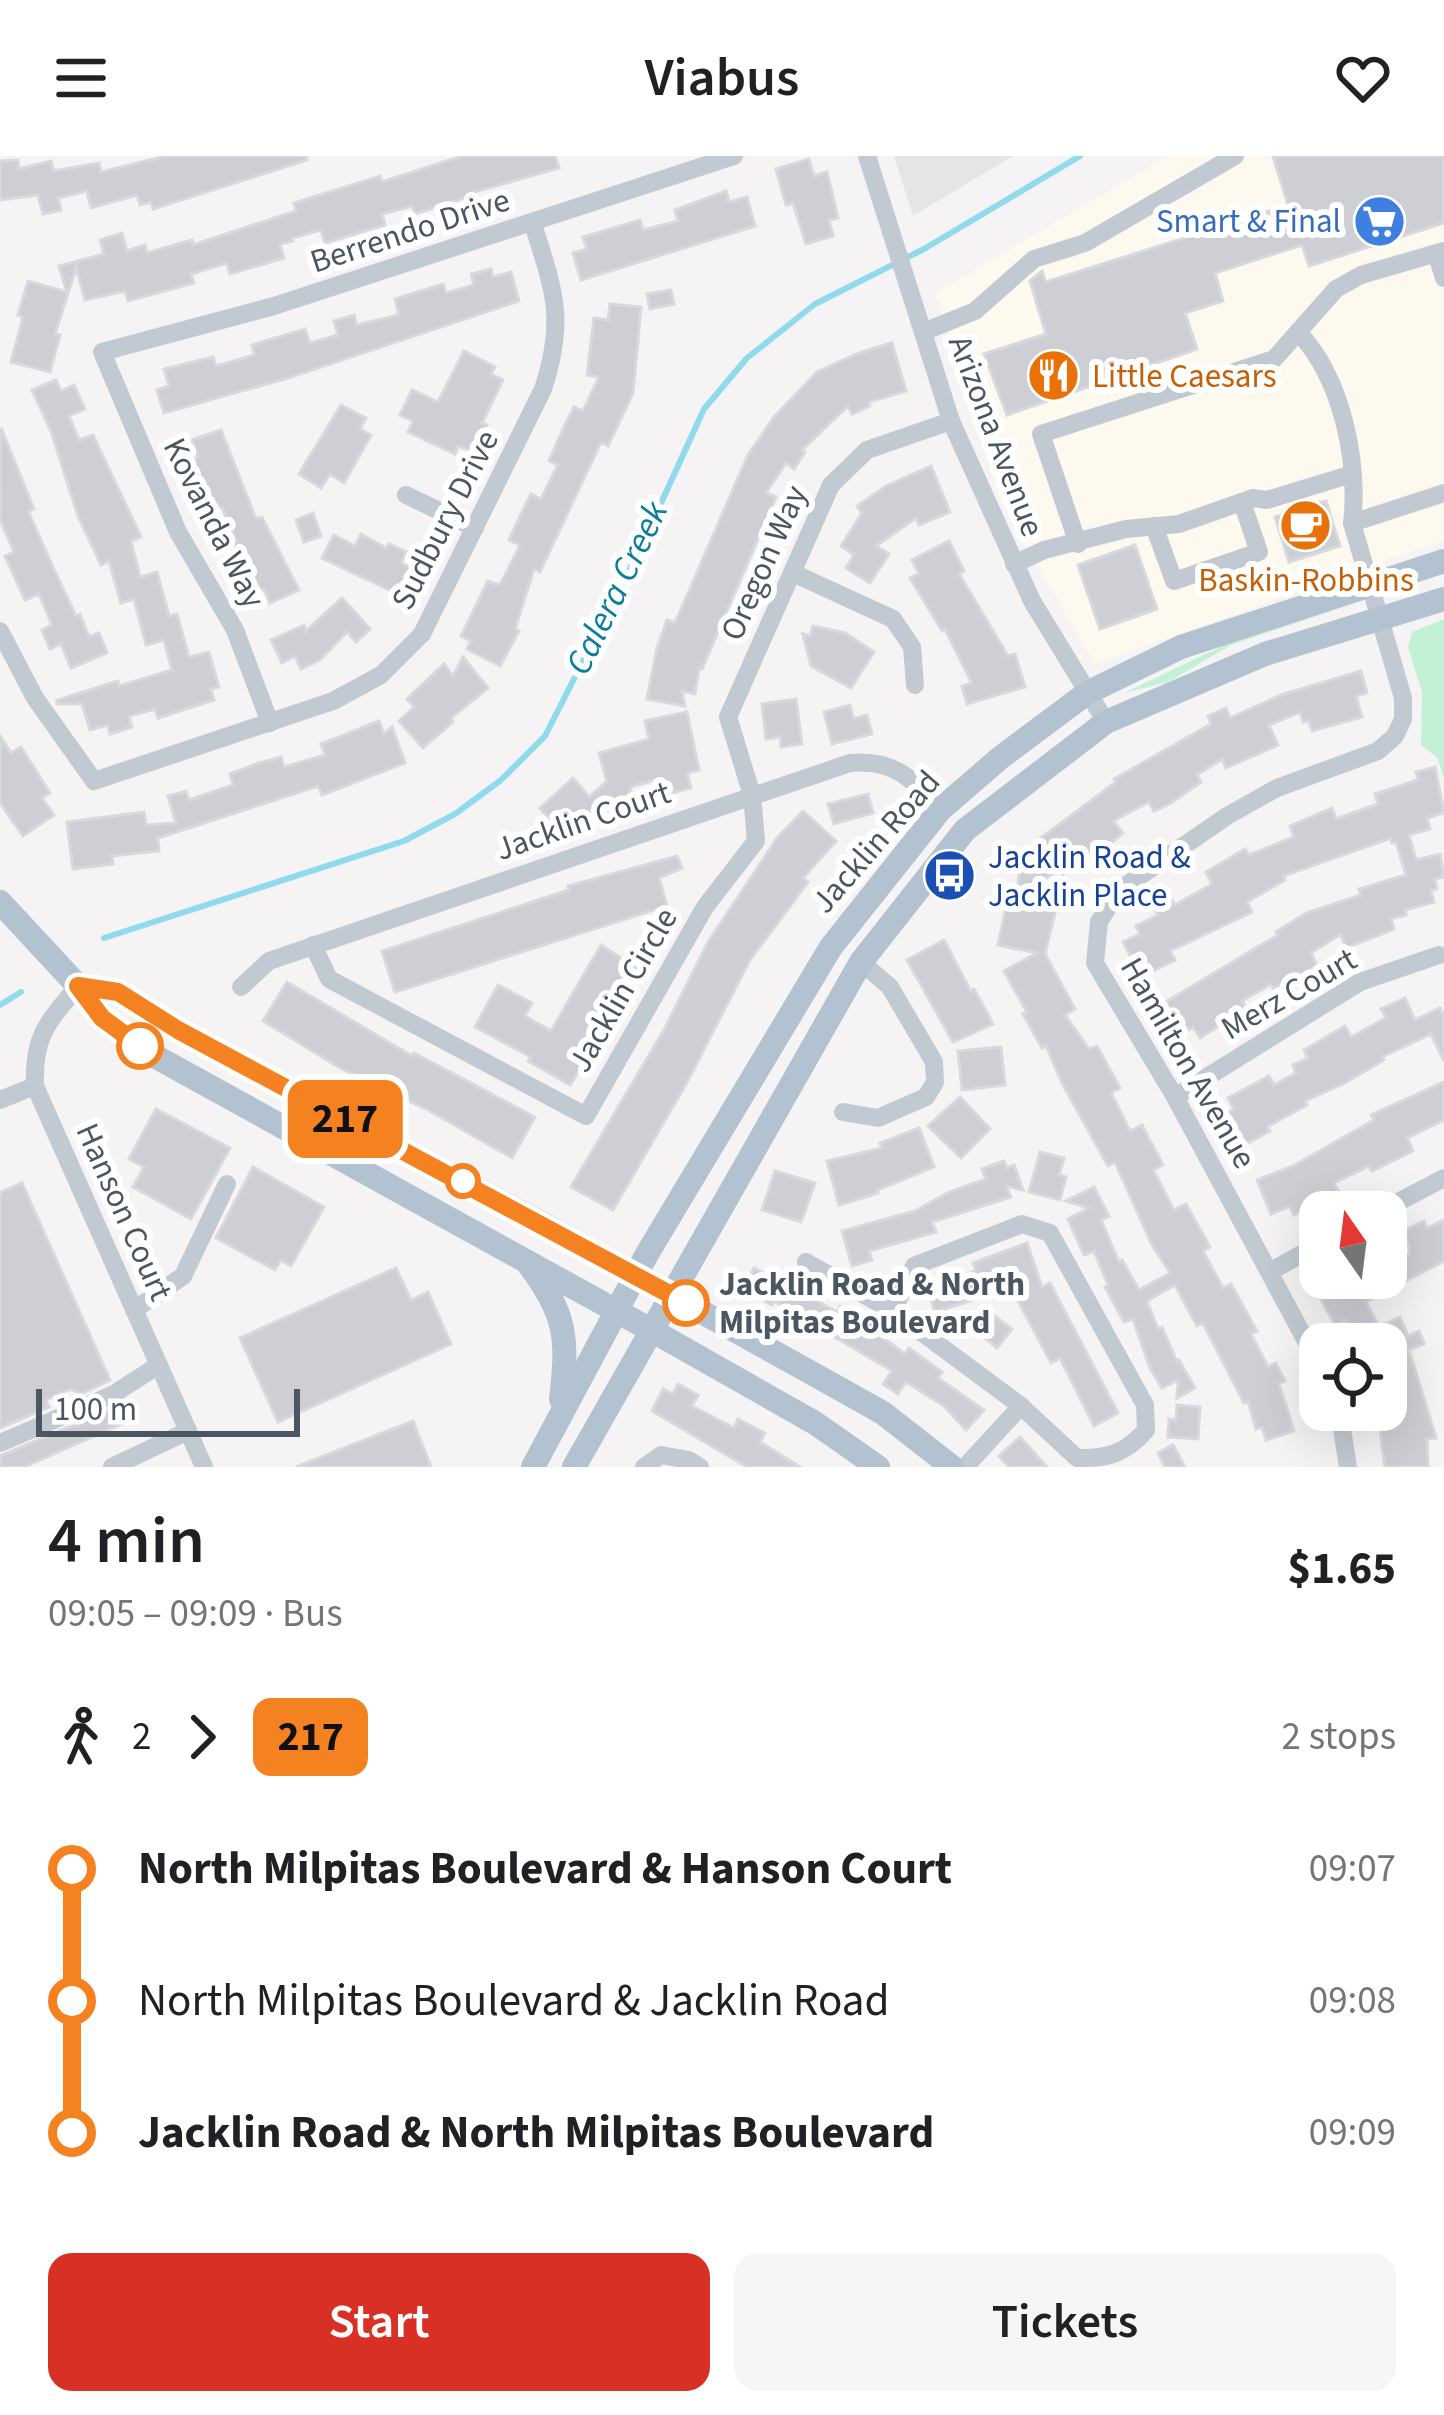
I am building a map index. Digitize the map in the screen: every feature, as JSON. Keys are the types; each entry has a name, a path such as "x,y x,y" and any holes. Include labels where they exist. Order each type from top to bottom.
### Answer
{"main road":[{"name":"Jacklin Road","path":"533,1467 635,1275 831,947 940,810 1087,693 1181,647 1444,560"},
{"name":"Jacklin Road","path":"574,1467 861,962 965,830 1106,722 1265,654 1444,599"},
{"path":"2,908 78,986 102,1018 149,1053 616,1310 814,1423 878,1467"},
{"path":"78,986 118,992 178,1030 671,1294 883,1413 952,1467"},
{"path":"524,1258 565,1327 560,1417"}],"street":[{"name":"Berrendo Drive","path":"102,352 274,306 734,156"},
{"name":"Arizona Avenue","path":"867,156 951,421 1014,564 1106,722"},
{"path":"923,332 975,311 1034,259 1085,243 1235,156"},
{"name":"Sudbury Drive","path":"0,631 35,698 94,782 333,701 381,675 422,634 544,389 555,354 558,317 533,224"},
{"path":"1078,544 1041,434 1274,359 1336,289 1360,275 1440,252 1444,278"},
{"name":"Hamilton Avenue","path":"1298,332 1314,348 1347,436 1355,496 1352,523 1403,698 1403,718 1395,736 1378,751 1277,788 1227,816 1118,891 1099,922 1096,963 1299,1326"},
{"name":"Kovanda Way","path":"102,352 178,532 235,630 270,723"},
{"name":"Oregon Way","path":"752,795 728,717 831,485 867,450 951,421"},
{"path":"1014,564 1044,550 1126,529 1179,524 1242,502 1267,500 1352,474"},
{"path":"1352,523 1444,493"},
{"path":"406,495 475,528"},
{"path":"1154,526 1174,581 1259,552 1242,502"},
{"path":"793,573 893,620 912,647 915,685"},
{"name":"Jacklin Court","path":"241,987 269,961 850,763 893,765 940,810"},
{"name":"Jacklin Circle","path":"313,945 329,979 586,1116 705,907 756,842 752,795"},
{"name":"Merz Court","path":"1175,1097 1360,982 1439,955"},
{"path":"843,1112 878,1118 926,1097 935,1082 934,1062 890,988 861,962"},
{"path":"0,1100 35,1086 34,1051 46,1024 78,986"},
{"name":"Hanson Court","path":"35,1086 204,1467"},
{"path":"1407,1197 1444,1178"},
{"path":"134,1310 183,1276 226,1184"},
{"path":"806,1262 893,1311 1021,1406 1077,1458 1101,1459 1130,1450 1146,1430 1145,1405 1050,1233 1022,1224 914,1266 893,1311"},
{"path":"1271,1271 1299,1256"},
{"path":"0,1443 112,1395 159,1365"},
{"path":"965,1467 1021,1406"},
{"path":"112,1467 135,1462 188,1431"},
{"path":"1342,1431 1348,1467"},
{"path":"644,1467 661,1455 700,1467"}],"shaded area":[{"path":"894,156 1013,156 913,216"},
{"path":"1168,156 1444,156 1444,540 1095,664 1000,500 936,293"}],"green space":[{"path":"1352,604 1231,645 1168,682 1124,693 1237,639"},
{"path":"1444,619 1444,778 1437,757 1421,745 1422,692 1408,647 1412,632"}],"building":[{"path":"166,156 307,156 307,160 153,209 151,202 140,205 137,195 91,208 87,191 58,198 61,210 43,214 38,195 0,200 0,161 18,160 19,169 51,161 54,171 99,163 101,172"},
{"path":"462,156 555,156 559,168 415,214 412,206 382,214 385,225 325,243 321,230 292,238 280,244 284,258 230,274 227,263 191,274 194,283 128,301 125,291 85,300 76,268 55,334 60,335 50,372 11,362 28,281 67,292 59,266 104,254 100,240 122,233 127,251 145,245 147,253 192,240 193,245 296,211 294,203"},
{"path":"1273,156 1444,156 1444,223 1309,266 1302,245 1215,273 1223,301 1185,313 1197,349 1007,415 984,354 1046,334 1030,281 1042,271 1046,282 1288,205"},
{"path":"809,159 814,176 827,172 838,218 829,220 833,236 806,244 793,203 786,205 776,169"},
{"path":"726,191 729,202 747,197 755,226 581,280 573,253 587,249 583,237 640,220 643,230 678,221 675,210"},
{"path":"491,269 493,277 511,272 519,301 288,378 164,413 157,390 169,386 164,369 213,357 216,366 255,355 252,345 305,329 310,343 338,335 334,321 354,315 357,325 399,315 395,299 443,284 446,293 474,285 471,274"},
{"path":"671,290 674,304 650,309 647,294"},
{"path":"610,304 641,307 633,393 608,446 601,442 540,572 534,569 515,629 519,631 500,666 467,649 471,641 461,636 488,581 500,585 520,545 509,540 522,512 531,494 541,499 558,465 549,461 565,425 574,407 583,411 599,377 587,375 594,318 608,320"},
{"path":"892,343 906,391 869,402 870,406 852,414 848,406 802,450 794,469 786,463 766,493 776,497 699,668 695,694 682,691 685,706 647,699 667,620 675,623 748,455 774,417 817,372"},
{"path":"464,351 495,367 491,374 503,380 482,423 487,425 477,453 458,446 455,454 408,432 413,421 400,415 412,390 438,402"},
{"path":"56,380 61,391 74,385 85,409 69,416 79,440 93,435 141,537 131,541 140,577 157,572 169,616 177,614 189,657 209,652 219,687 211,689 214,700 158,718 155,709 129,716 132,727 110,734 108,725 90,730 82,704 57,704 57,700 172,670 164,640 146,645 134,599 121,603 109,561 101,565 78,516 51,431 32,390"},
{"path":"341,405 366,418 360,429 371,435 344,483 330,474 321,488 299,474"},
{"path":"1,428 34,509 28,511 76,616 80,614 89,637 99,633 107,653 71,668 61,644 50,649 42,630 52,625 39,594 25,600 5,556 14,552 0,519"},
{"path":"221,430 256,519 262,517 299,590 270,603 264,589 255,593 243,564 239,566 229,544 236,541 222,507 210,511 189,461 198,457 192,440"},
{"path":"931,466 950,512 919,525 916,518 876,546 889,554 870,583 846,568 854,555 841,546 862,513 857,506 886,486"},
{"path":"1326,501 1340,546 1289,562 1275,517"},
{"path":"313,513 321,536 304,542 296,520"},
{"path":"361,534 386,548 389,544 406,552 401,563 415,570 402,596 322,558 334,535 355,546"},
{"path":"949,541 964,571 959,574 1008,656 1015,654 1025,687 967,704 962,686 972,683 945,629 942,631 910,578 919,574 912,560"},
{"path":"1135,545 1157,609 1100,629 1078,565"},
{"path":"342,598 370,629 356,642 347,632 320,660 301,669 295,656 282,663 271,640 304,625 306,631"},
{"path":"813,626 845,633 874,652 851,688 811,666 803,634 810,636"},
{"path":"463,657 488,688 423,748 399,721 414,707 407,699 444,664 453,676"},
{"path":"1361,671 1367,693 1356,696 1362,717 1312,731 1300,712 1269,725 1278,745 1226,768 1222,759 1197,775 1201,782 1171,803 1154,811 1149,802 1113,821 1123,833 1082,867 1067,846 1063,874 1038,840 1114,779 1211,724 1208,716 1226,708 1230,718 1281,695"},
{"path":"796,699 802,744 781,747 780,737 766,739 762,704"},
{"path":"850,705 854,719 867,715 872,734 832,744 824,712"},
{"path":"687,712 699,770 687,773 691,788 664,795 659,779 630,787 633,799 605,806 589,821 583,814 569,826 560,816 553,823 540,808 573,778 589,797 607,781 599,753 649,739 645,721"},
{"path":"379,721 384,734 392,727 405,763 322,795 318,786 158,838 159,851 112,856 113,864 73,869 67,822 144,812 146,825 176,823 168,796 186,791 189,800 233,785 230,774 281,757 284,767 325,755 321,744"},
{"path":"0,736 11,753 21,747 50,793 42,798 54,815 23,836 0,803"},
{"path":"1435,767 1444,813 1427,818 1430,829 1409,835 1416,860 1440,854 1444,877 1435,879 1434,902 1405,910 1406,915 1391,919 1394,929 1346,948 1341,934 1311,953 1317,966 1242,1001 1247,1008 1200,1038 1193,1027 1178,1037 1159,1006 1278,935 1306,913 1361,895 1359,889 1406,875 1396,842 1391,838 1283,876 1285,880 1247,902 1252,912 1170,951 1175,960 1141,977 1123,942 1140,934 1136,926 1158,915 1155,910 1172,900 1175,905 1212,884 1206,872 1245,849 1249,855 1294,837 1290,826 1332,808 1336,819 1378,804 1375,794 1418,780 1416,772"},
{"path":"868,794 873,813 834,824 828,804"},
{"path":"803,811 836,841 803,878 808,882 750,960 613,1210 571,1187 665,1028 708,942 777,838"},
{"path":"677,856 682,868 659,878 667,906 395,992 382,951 569,890 568,886"},
{"path":"1021,863 1059,869 1037,885 1061,888 1045,954 1075,1009 1065,1015 1089,1049 1097,1046 1120,1088 1111,1093 1130,1131 1142,1125 1163,1165 1153,1170 1174,1210 1186,1204 1210,1247 1203,1251 1223,1288 1231,1284 1257,1331 1251,1334 1268,1367 1276,1363 1285,1381 1279,1384 1294,1431 1266,1440 1262,1427 1256,1429 1248,1401 1244,1403 1203,1323 1197,1326 1175,1285 1147,1301 1158,1329 1162,1327 1195,1388 1177,1398 1178,1380 1162,1388 1133,1319 1124,1322 1105,1287 1094,1251 1084,1255 1068,1219 1089,1208 1066,1201 1094,1187 1109,1216 1101,1220 1119,1262 1122,1260 1139,1290 1170,1273 1152,1245 1115,1162 1108,1166 1004,971 1037,953 998,945 1006,907 1014,909"},
{"path":"944,940 993,1024 953,1042 907,960"},
{"path":"601,945 636,968 627,982 632,985 570,1085 475,1027 498,985 532,1003 525,1016 551,1031"},
{"path":"287,982 412,1056 535,1117 512,1158 340,1068 263,1021"},
{"path":"1405,998 1415,1020 1440,1008 1444,1061 1431,1034 1305,1101 1307,1105 1267,1127 1270,1131 1236,1149 1219,1117 1234,1109 1228,1098 1269,1076 1274,1085 1296,1073 1293,1065 1308,1058 1304,1050 1345,1026 1351,1037 1386,1018 1381,1009"},
{"path":"1001,1047 1005,1085 962,1090 958,1051"},
{"path":"1444,1082 1444,1120 1407,1138 1413,1151 1334,1183 1338,1191 1299,1191 1299,1213 1294,1215 1290,1206 1271,1214 1257,1180 1293,1166 1374,1120 1371,1115"},
{"path":"960,1097 990,1129 961,1158 928,1126"},
{"path":"156,1109 230,1148 191,1219 133,1187 144,1167 129,1159"},
{"path":"919,1128 934,1167 839,1205 827,1161 882,1148 880,1143"},
{"path":"1040,1152 1064,1158 1059,1175 1066,1177 1060,1200 1029,1192"},
{"path":"1004,1161 1007,1168 1014,1165 1023,1190 1006,1186 1011,1197 932,1222 936,1232 869,1251 872,1260 852,1266 842,1231 915,1211 986,1179 982,1169"},
{"path":"253,1167 324,1207 291,1266 281,1260 275,1270 216,1238"},
{"path":"775,1171 815,1183 801,1222 762,1210"},
{"path":"22,1183 110,1380 81,1394 71,1389 46,1400 49,1407 0,1428 0,1193"},
{"path":"1444,1220 1444,1261 1407,1280 1407,1229 1424,1221 1427,1228"},
{"path":"1027,1243 1042,1287 1050,1283 1118,1413 1094,1426 1060,1358 1051,1363 1008,1282 935,1312 927,1287 976,1271 973,1263"},
{"path":"396,1268 411,1300 428,1292 451,1344 278,1422 240,1338"},
{"path":"754,1268 788,1287 792,1280 807,1288 804,1294 837,1312 840,1306 876,1326 874,1331 905,1354 909,1348 923,1358 942,1372 938,1378 984,1410 966,1430 944,1406 906,1382 898,1394 883,1384 892,1371 774,1301 772,1305 743,1289"},
{"path":"1321,1299 1372,1299 1366,1302 1377,1323 1334,1323"},
{"path":"986,1310 1012,1329 997,1348 972,1328"},
{"path":"1419,1331 1424,1344 1409,1350 1436,1438 1427,1439 1428,1467 1385,1467 1380,1431 1407,1431 1407,1334"},
{"path":"678,1384 698,1395 692,1406 734,1428 738,1419 765,1433 760,1442 800,1467 747,1467 652,1411 663,1389 673,1394"},
{"path":"121,1405 128,1421 24,1467 0,1467 0,1456"},
{"path":"1177,1405 1200,1407 1198,1439 1168,1437 1169,1419 1176,1420"},
{"path":"413,1421 431,1467 298,1466"},
{"path":"1020,1437 1047,1467 1009,1467 999,1456"},
{"path":"1173,1445 1185,1467 1165,1467 1158,1453"}],"waterway":[{"name":"Calera Creek","path":"104,938 404,841 455,814 501,780 545,736 641,547 704,409 747,358 815,304 924,249 1080,156"},
{"name":"Calera Creek","path":"0,1005 21,992"}],"bus line":[{"name":"217","path":"140,1046 102,1018 78,986 118,992 178,1030 686,1303"}],"place":[{"name":"Smart & Final","path":"1380,221"},
{"name":"Little Caesars","path":"1053,376"},
{"name":"Baskin-Robbins","path":"1306,526"},
{"name":"Jacklin Road & Jacklin Place","path":"949,876"},
{"name":"Jacklin Road & North Milpitas Boulevard","path":"686,1303"}]}
